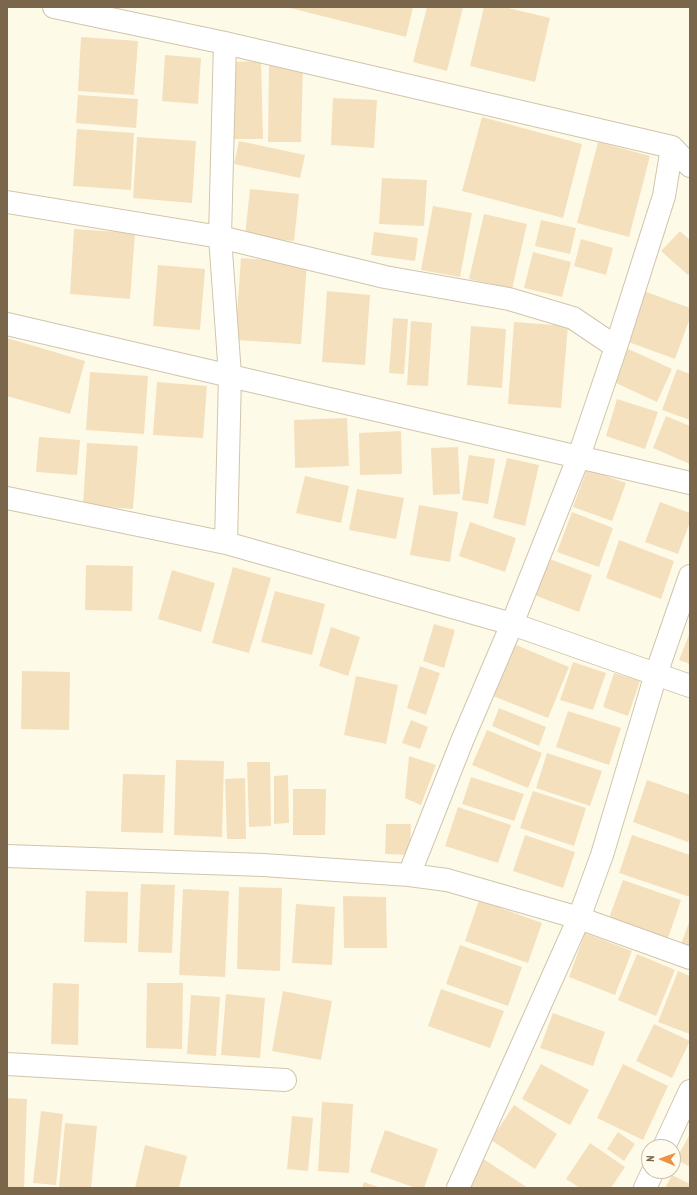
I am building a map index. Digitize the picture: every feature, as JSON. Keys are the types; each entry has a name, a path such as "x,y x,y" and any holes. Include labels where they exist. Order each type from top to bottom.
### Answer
{"street":[{"path":"54,7 225,43 672,147 690,166"},
{"path":"225,43 220,237 230,375 226,544"},
{"path":"409,875 462,741 512,624 579,456 616,347 664,196 672,147"},
{"path":"7,202 220,237 385,277 509,299 573,318 616,347"},
{"path":"7,324 690,483"},
{"path":"7,498 226,544 512,624 690,686"},
{"path":"458,1188 579,918 602,855 656,674 690,576"},
{"path":"7,856 263,865 409,875 447,880 579,918 690,958"},
{"path":"7,1064 285,1080"},
{"path":"668,1139 690,1091"}],"building":[{"path":"286,7 413,7 406,37"},
{"path":"427,7 463,7 447,71 413,62"},
{"path":"484,7 504,7 550,18 535,82 470,66"},
{"path":"81,37 138,41 134,95 78,91"},
{"path":"165,55 201,58 198,104 162,101"},
{"path":"261,61 263,139 230,139 229,62"},
{"path":"269,65 303,65 301,142 268,142"},
{"path":"78,95 138,99 136,128 76,123"},
{"path":"333,98 377,100 374,148 331,145"},
{"path":"482,117 582,144 563,218 462,191"},
{"path":"77,129 134,133 131,190 73,186"},
{"path":"137,137 196,141 192,203 133,198"},
{"path":"239,141 305,155 300,178 234,164"},
{"path":"598,142 650,156 629,237 577,223"},
{"path":"382,178 427,180 424,226 379,224"},
{"path":"250,189 299,194 294,241 245,236"},
{"path":"433,206 472,213 460,277 421,270"},
{"path":"484,214 527,224 512,289 469,279"},
{"path":"541,220 576,228 570,254 535,246"},
{"path":"74,229 135,233 130,299 70,294"},
{"path":"680,231 690,240 690,272 688,275 661,251"},
{"path":"374,232 418,238 415,261 371,255"},
{"path":"581,239 613,248 606,275 574,266"},
{"path":"533,252 571,262 562,297 524,288"},
{"path":"241,258 307,263 301,344 235,340"},
{"path":"158,265 205,269 200,330 153,326"},
{"path":"641,290 690,308 690,318 675,359 623,340"},
{"path":"327,291 370,295 365,365 322,362"},
{"path":"393,318 408,319 404,374 389,373"},
{"path":"411,321 432,323 428,386 407,385"},
{"path":"514,322 568,326 561,408 508,404"},
{"path":"471,326 506,329 502,388 467,385"},
{"path":"7,338 85,361 70,414 7,396"},
{"path":"622,346 672,369 657,402 607,379"},
{"path":"677,369 690,374 690,420 662,410"},
{"path":"90,372 148,376 144,434 86,430"},
{"path":"157,382 207,386 203,438 153,435"},
{"path":"617,399 658,412 645,449 606,436"},
{"path":"666,416 690,426 690,464 653,448"},
{"path":"347,418 349,466 295,468 294,420"},
{"path":"401,431 402,474 360,475 359,433"},
{"path":"39,437 80,440 77,475 36,472"},
{"path":"87,443 138,446 133,509 83,505"},
{"path":"458,447 460,494 433,495 431,448"},
{"path":"469,455 495,459 488,504 462,500"},
{"path":"507,458 539,465 525,526 493,518"},
{"path":"587,469 626,483 612,521 573,507"},
{"path":"305,476 349,486 341,523 296,513"},
{"path":"357,489 404,498 396,539 349,530"},
{"path":"660,502 690,513 690,522 678,554 645,542"},
{"path":"419,505 458,512 450,562 410,555"},
{"path":"572,512 613,528 599,567 557,552"},
{"path":"470,522 516,538 505,572 459,556"},
{"path":"619,540 674,561 661,599 606,578"},
{"path":"547,558 592,575 579,612 534,595"},
{"path":"86,565 133,566 132,611 85,610"},
{"path":"233,567 271,578 249,653 212,643"},
{"path":"172,570 215,583 201,632 158,619"},
{"path":"275,591 325,604 312,655 261,642"},
{"path":"434,624 455,630 444,668 423,661"},
{"path":"331,627 360,637 348,676 319,666"},
{"path":"690,632 690,664 679,660"},
{"path":"509,642 569,667 548,718 488,694"},
{"path":"573,662 606,673 593,710 560,700"},
{"path":"420,666 440,673 426,715 407,708"},
{"path":"22,671 70,672 69,730 21,729"},
{"path":"614,673 640,681 628,716 603,707"},
{"path":"356,676 398,685 386,744 344,735"},
{"path":"499,708 546,727 539,746 492,726"},
{"path":"568,711 621,728 609,765 556,747"},
{"path":"411,720 428,727 420,749 402,743"},
{"path":"487,730 542,753 528,788 472,765"},
{"path":"547,753 602,771 590,806 536,788"},
{"path":"409,756 436,765 421,805 405,798"},
{"path":"176,760 224,761 222,837 174,835"},
{"path":"247,762 270,762 271,826 249,827"},
{"path":"123,774 165,775 163,833 121,832"},
{"path":"288,775 289,823 274,824 274,776"},
{"path":"471,777 524,794 514,821 462,804"},
{"path":"245,778 246,839 227,839 225,779"},
{"path":"647,780 690,795 690,837 688,842 633,822"},
{"path":"293,789 326,789 325,835 293,835"},
{"path":"533,791 586,808 574,846 520,828"},
{"path":"458,807 511,825 498,863 445,846"},
{"path":"386,824 411,824 410,855 385,854"},
{"path":"525,835 575,852 563,888 513,871"},
{"path":"632,835 690,855 690,897 619,873"},
{"path":"623,880 681,900 668,938 609,918"},
{"path":"141,884 175,885 172,953 138,952"},
{"path":"239,887 282,888 280,971 237,969"},
{"path":"183,889 229,891 225,977 179,975"},
{"path":"86,891 128,892 127,943 84,942"},
{"path":"343,896 386,897 387,948 344,948"},
{"path":"479,900 542,923 528,963 465,941"},
{"path":"296,904 335,907 332,965 292,963"},
{"path":"690,920 690,946 681,944"},
{"path":"585,933 632,951 615,995 569,977"},
{"path":"460,945 522,967 508,1006 446,984"},
{"path":"637,954 675,970 656,1016 618,1000"},
{"path":"678,971 690,976 690,1034 658,1022"},
{"path":"53,983 79,984 78,1045 51,1044"},
{"path":"147,983 183,983 182,1049 146,1048"},
{"path":"441,989 504,1011 490,1048 428,1026"},
{"path":"283,991 332,1001 321,1060 272,1051"},
{"path":"226,994 265,998 260,1058 221,1055"},
{"path":"191,995 220,997 216,1056 187,1054"},
{"path":"553,1013 605,1032 593,1066 540,1048"},
{"path":"654,1024 690,1041 672,1078 636,1061"},
{"path":"541,1064 589,1090 570,1125 522,1099"},
{"path":"623,1064 668,1086 643,1139 597,1118"},
{"path":"7,1098 27,1099 24,1188 7,1188"},
{"path":"322,1102 353,1104 349,1173 318,1171"},
{"path":"514,1105 557,1134 535,1169 491,1140"},
{"path":"41,1111 63,1114 56,1185 33,1183"},
{"path":"292,1116 313,1118 308,1171 287,1169"},
{"path":"65,1123 97,1126 91,1188 59,1188"},
{"path":"385,1130 438,1149 424,1188 416,1188 370,1172"},
{"path":"618,1132 635,1144 624,1161 607,1149"},
{"path":"690,1134 690,1167 681,1162 681,1150"},
{"path":"590,1143 625,1167 611,1188 580,1188 566,1179"},
{"path":"145,1145 187,1156 179,1188 135,1188"},
{"path":"482,1158 528,1188 462,1188"},
{"path":"670,1179 680,1179 690,1184 690,1188 665,1188"},
{"path":"364,1182 381,1188 362,1188"}]}
